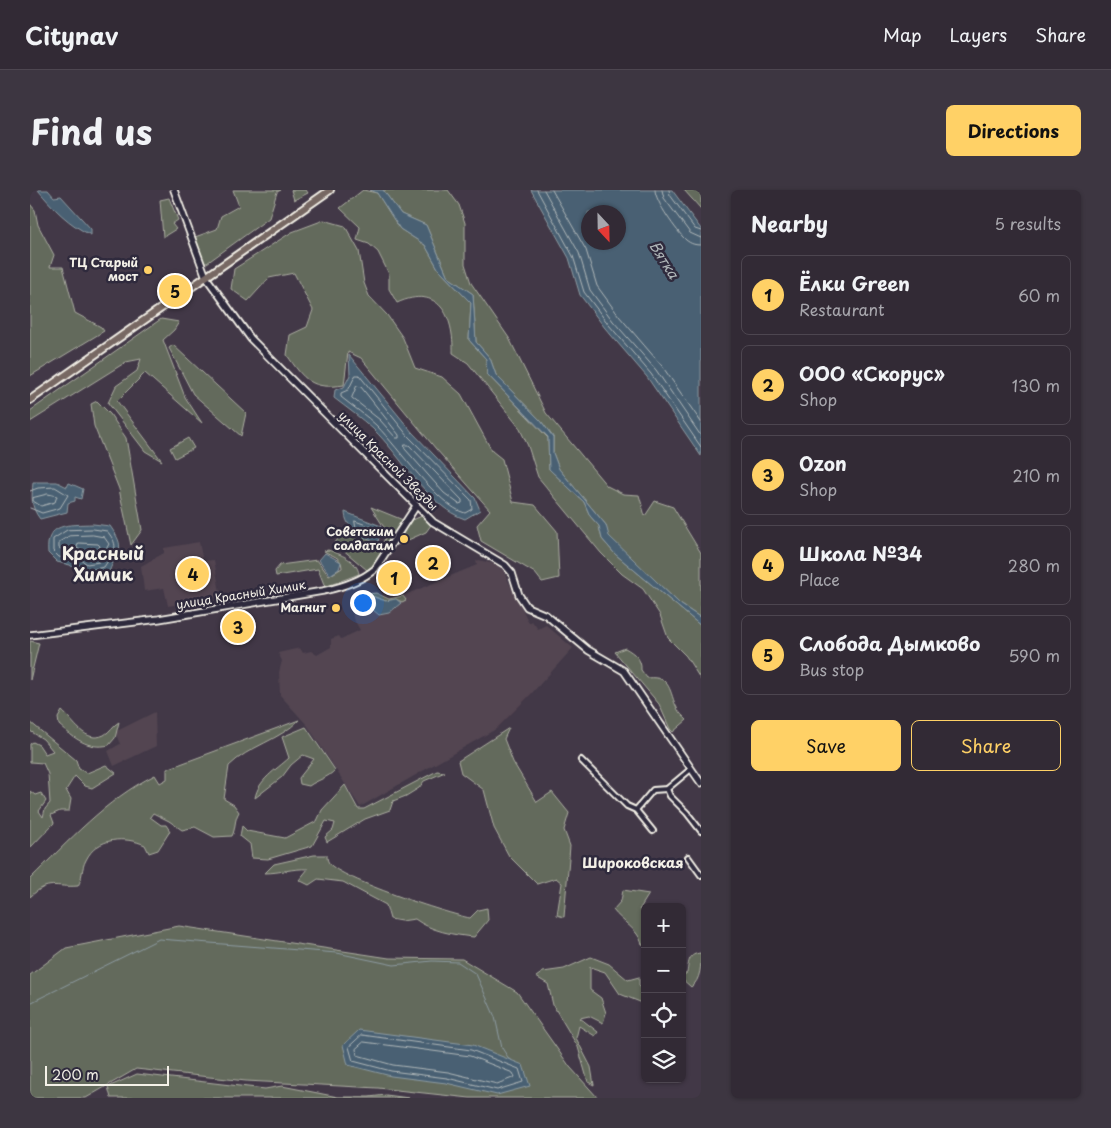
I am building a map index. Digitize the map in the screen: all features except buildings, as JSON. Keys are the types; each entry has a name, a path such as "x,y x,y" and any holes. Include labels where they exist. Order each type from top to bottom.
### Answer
{"main road":[{"path":"30,400 330,190"}],"street":[{"name":"улица Красной Звезды","path":"174,190 206,277 233,317 255,343 433,522 505,565 512,573 519,595 529,609 546,615 588,650 624,671 701,783"},
{"name":"улица Красный Химик","path":"30,635 159,619 314,593 342,586 365,577 375,569 416,506"},
{"path":"581,760 627,806 636,810 653,831"},
{"path":"636,810 653,790 667,789 690,768"},
{"path":"667,789 670,796 688,813 701,831"},
{"path":"688,857 701,875"}],"shaded area":[{"path":"199,542 203,561 214,560 221,597 168,606 164,588 144,591 141,566 164,553 164,548"},
{"path":"476,561 495,564 503,570 529,623 532,621 538,629 546,625 573,648 496,729 360,807 307,725 280,695 279,672 282,661 278,653 300,648 303,653 311,651 317,655 331,647 331,639 339,636 341,639 360,630 353,618 352,609 371,610 367,594 376,593 389,599 400,597 477,565"},
{"path":"155,712 156,746 114,766 108,751 120,744 115,732"}],"green space":[{"path":"233,190 281,190 277,192 269,218 207,263 202,263 195,237 217,229 221,216 239,206"},
{"path":"291,190 306,190 308,193 294,200"},
{"path":"363,190 377,193 400,229 425,245 439,270 471,303 469,340 486,359 487,374 548,438 549,469 584,502 590,516 599,526 602,539 615,554 701,626 701,680 686,656 668,638 660,615 643,589 622,574 601,553 538,477 528,446 519,427 468,363 453,353 451,327 441,307 433,301 424,298 412,298 397,303 389,289 389,274 378,252 369,244 357,240 360,227 340,208"},
{"path":"383,190 448,190 459,205 465,223 465,264 471,283 509,338 546,413 607,486 623,494 639,495 645,516 655,501 673,507 701,553 701,618 680,604 608,536 606,525 559,469 553,453 553,437 541,421 496,375 490,358 476,342 473,294 448,277 426,225 401,214"},
{"path":"684,190 698,190 701,194 701,209"},
{"path":"169,198 178,220 172,224 176,229 163,237 160,200"},
{"path":"30,204 35,210 38,225 54,255 50,267 63,267 75,313 101,327 104,331 30,376"},
{"path":"324,220 345,226 359,251 364,283 369,296 387,315 403,338 415,368 442,377 461,394 492,451 502,459 513,502 535,505 557,531 559,578 542,582 535,573 481,541 477,525 490,510 436,449 361,358 348,352 344,385 324,386 304,377 287,355 290,335 307,327 313,310 294,273 269,278 248,301 231,289 234,269 292,232"},
{"path":"161,319 179,322 174,330 163,340 185,397 202,423 145,373 117,401 162,461 145,451 108,403 116,386 137,371 141,359 126,362 30,422 30,411"},
{"path":"173,345 246,413 241,436 193,394 169,348"},
{"path":"97,401 110,414 126,438 142,530 131,545 119,489 94,426 91,404"},
{"path":"188,438 194,448 175,458 170,448"},
{"path":"371,507 403,520 377,563 367,570 335,543 346,528 382,546 387,532"},
{"path":"422,516 431,525 426,532 397,545 410,521"},
{"path":"328,550 351,561 358,569 359,574 325,587 318,569 276,576 275,571 280,565 317,560 329,576 342,568 342,564 338,559 324,551"},
{"path":"376,593 389,599 403,596 406,600 402,602 396,599 386,601 372,596 375,605 371,610 367,594"},
{"path":"30,641 39,643 30,680"},
{"path":"625,648 637,657 641,670 647,678 661,679 668,686 678,710 687,720 673,732 659,704 615,652"},
{"path":"62,711 80,730 91,736 104,735 119,722 115,738 109,745 101,746 82,742 59,725 58,718"},
{"path":"299,720 283,733 246,753 229,766 224,799 234,805 239,812 232,836 214,837 195,827 182,830 153,813 150,817 161,825 166,825 170,831 158,850 149,853 145,845 137,842 112,840 91,852 83,867 78,886 47,886 30,897 30,879 88,822 120,796 155,775 160,783 167,779 167,769"},
{"path":"30,722 76,760 79,769 87,773 106,765 116,773 92,788 85,786 75,776 66,790 71,799 69,811 60,811 51,815 54,823 30,848 30,791 35,795 41,793 46,801 39,811 43,817 45,809 50,803 48,774 43,763 30,762 30,744 33,742 39,745 45,754 53,751 43,739 30,731"},
{"path":"306,727 335,770 309,786 300,784 299,778 314,759 303,755 291,765 282,777 255,798 264,781 289,758 282,737"},
{"path":"509,728 504,739 513,762 537,802 552,792 569,813 564,830 570,846 564,917 557,915 562,883 556,878 537,884 509,856 494,828 484,790 461,773 458,761"},
{"path":"437,771 445,772 424,781 419,788 393,801 390,810 365,819 327,842 325,837 333,830 335,823 326,821 312,846 268,859 252,858 250,844 240,836 242,826 247,831 285,838 317,821 322,810 345,785 358,809 364,809"},
{"path":"314,855 327,855 329,863 337,870 353,878 440,910 470,918 478,910 487,908 488,920 474,937 450,934 428,927 415,919 401,921 390,919 386,905 343,882 318,879 309,885 299,880 308,869 265,873 274,864"},
{"path":"623,890 649,894 643,903 641,903 639,910 641,910 641,942 637,934 613,910 621,901"},
{"path":"179,926 389,958 462,959 517,992 570,1067 598,1098 470,1098 378,1088 246,1081 136,1069 86,1098 30,1098 30,975 66,948"},
{"path":"701,953 699,976 691,987 686,983 686,974 691,957"},
{"path":"591,957 609,964 628,980 639,977 641,1002 620,994 605,972 590,967 590,990 601,998 606,1013 603,1023 589,1016 580,1018 598,1032 595,1036 579,1026 576,1038 591,1067 594,1085 588,1082 578,1047 553,1005 548,984 536,977 543,972 564,969"},
{"path":"137,1074 265,1089 282,1086 338,1097 386,1095 409,1098 111,1098 108,1087"}],"water":[{"path":"38,190 48,190 54,197 61,196 91,229 91,235 62,216"},
{"path":"370,190 383,190 401,214 426,225 448,277 473,294 476,342 490,358 496,375 541,421 553,437 553,453 559,469 606,525 609,536 680,604 701,618 701,626 615,554 602,539 599,526 590,516 584,502 549,469 548,437 487,374 486,359 469,340 471,303 439,270 425,245 400,229 377,193"},
{"name":"Вятка","path":"531,190 672,190 701,229 701,456 647,377 605,328 580,295 569,258"},
{"path":"349,355 412,432 475,498 480,510 465,519 439,504 373,429 334,398 335,390 344,387 350,375"},
{"path":"33,482 57,482 67,487 69,483 83,489 81,499 75,497 75,501 68,503 67,512 40,519 33,506"},
{"path":"345,512 381,526 378,542 361,536 351,528"},
{"path":"93,524 110,526 120,545 109,572 85,577 70,565 57,562 48,553 48,543 50,536 60,527"},
{"path":"325,553 341,562 339,569 330,575 319,560"},
{"path":"370,596 386,601 396,599 401,603 389,613 379,615 373,610 375,605"},
{"path":"359,1030 473,1045 523,1065 530,1086 497,1095 446,1083 391,1076 348,1065 343,1045"}],"waterway":[{"path":"30,1003 159,939 337,953 394,965 432,961 458,962 476,974 495,1017 502,1048 509,1059"}],"place":[{"name":"ТЦ Старый мост","path":"148,270"},
{"name":"Слобода Дымково","path":"175,291"},
{"name":"Советским солдатам","path":"404,539"},
{"name":"ООО «Скорус»","path":"433,563"},
{"name":"Школа №34","path":"193,574"},
{"name":"Ёлки Green","path":"394,578"},
{"name":"Магнит","path":"336,608"},
{"name":"Ozon","path":"238,627"}],"district":[{"name":"Красный Химик","path":"103,564"},
{"name":"Широковская","path":"633,863"}]}
